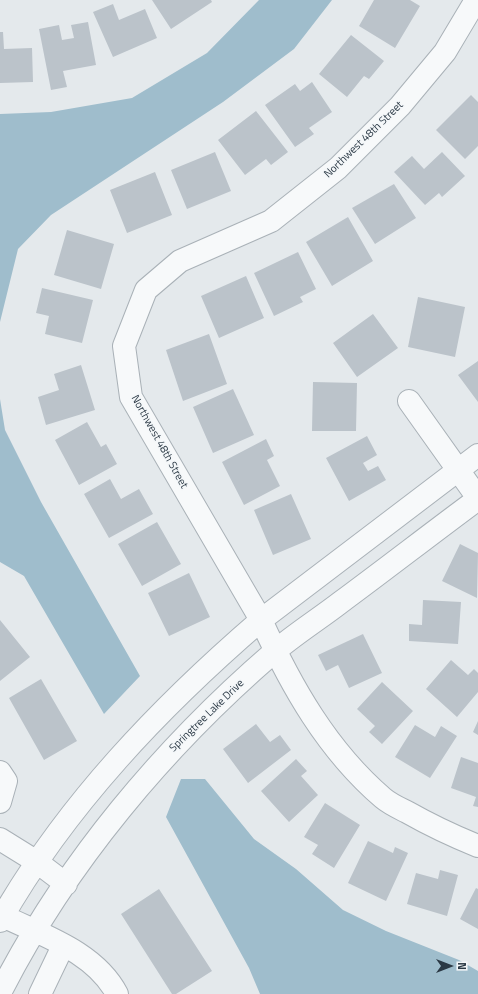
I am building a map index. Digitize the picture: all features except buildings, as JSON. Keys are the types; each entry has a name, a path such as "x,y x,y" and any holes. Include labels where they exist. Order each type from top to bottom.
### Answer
{"street":[{"name":"Northwest 48th Street","path":"476,0 445,52 400,106 338,168 271,221 180,261 146,290 124,346 131,397 261,620 275,652 310,715 350,766 384,799 443,832 478,846"},
{"path":"409,401 478,498"},
{"path":"117,994 111,983 85,957 34,931 1,918 37,862 75,811 148,725 227,649 261,620 478,454"},
{"name":"Springtree Lake Drive","path":"0,993 34,931 80,862 150,774 215,707 275,652 478,498"},
{"path":"0,772 6,781 0,802"},
{"path":"0,839 37,862 66,884"},
{"path":"40,994 63,946"}],"water":[{"path":"259,0 332,0 294,49 223,102 51,215 18,249 0,322 0,114 51,112 132,98 207,53"},
{"path":"0,399 5,430 41,502 140,676 104,714 24,576 0,562"},
{"path":"181,779 205,779 254,839 296,869 343,910 386,931 459,960 478,971 478,994 260,994 249,968 166,817"}]}
